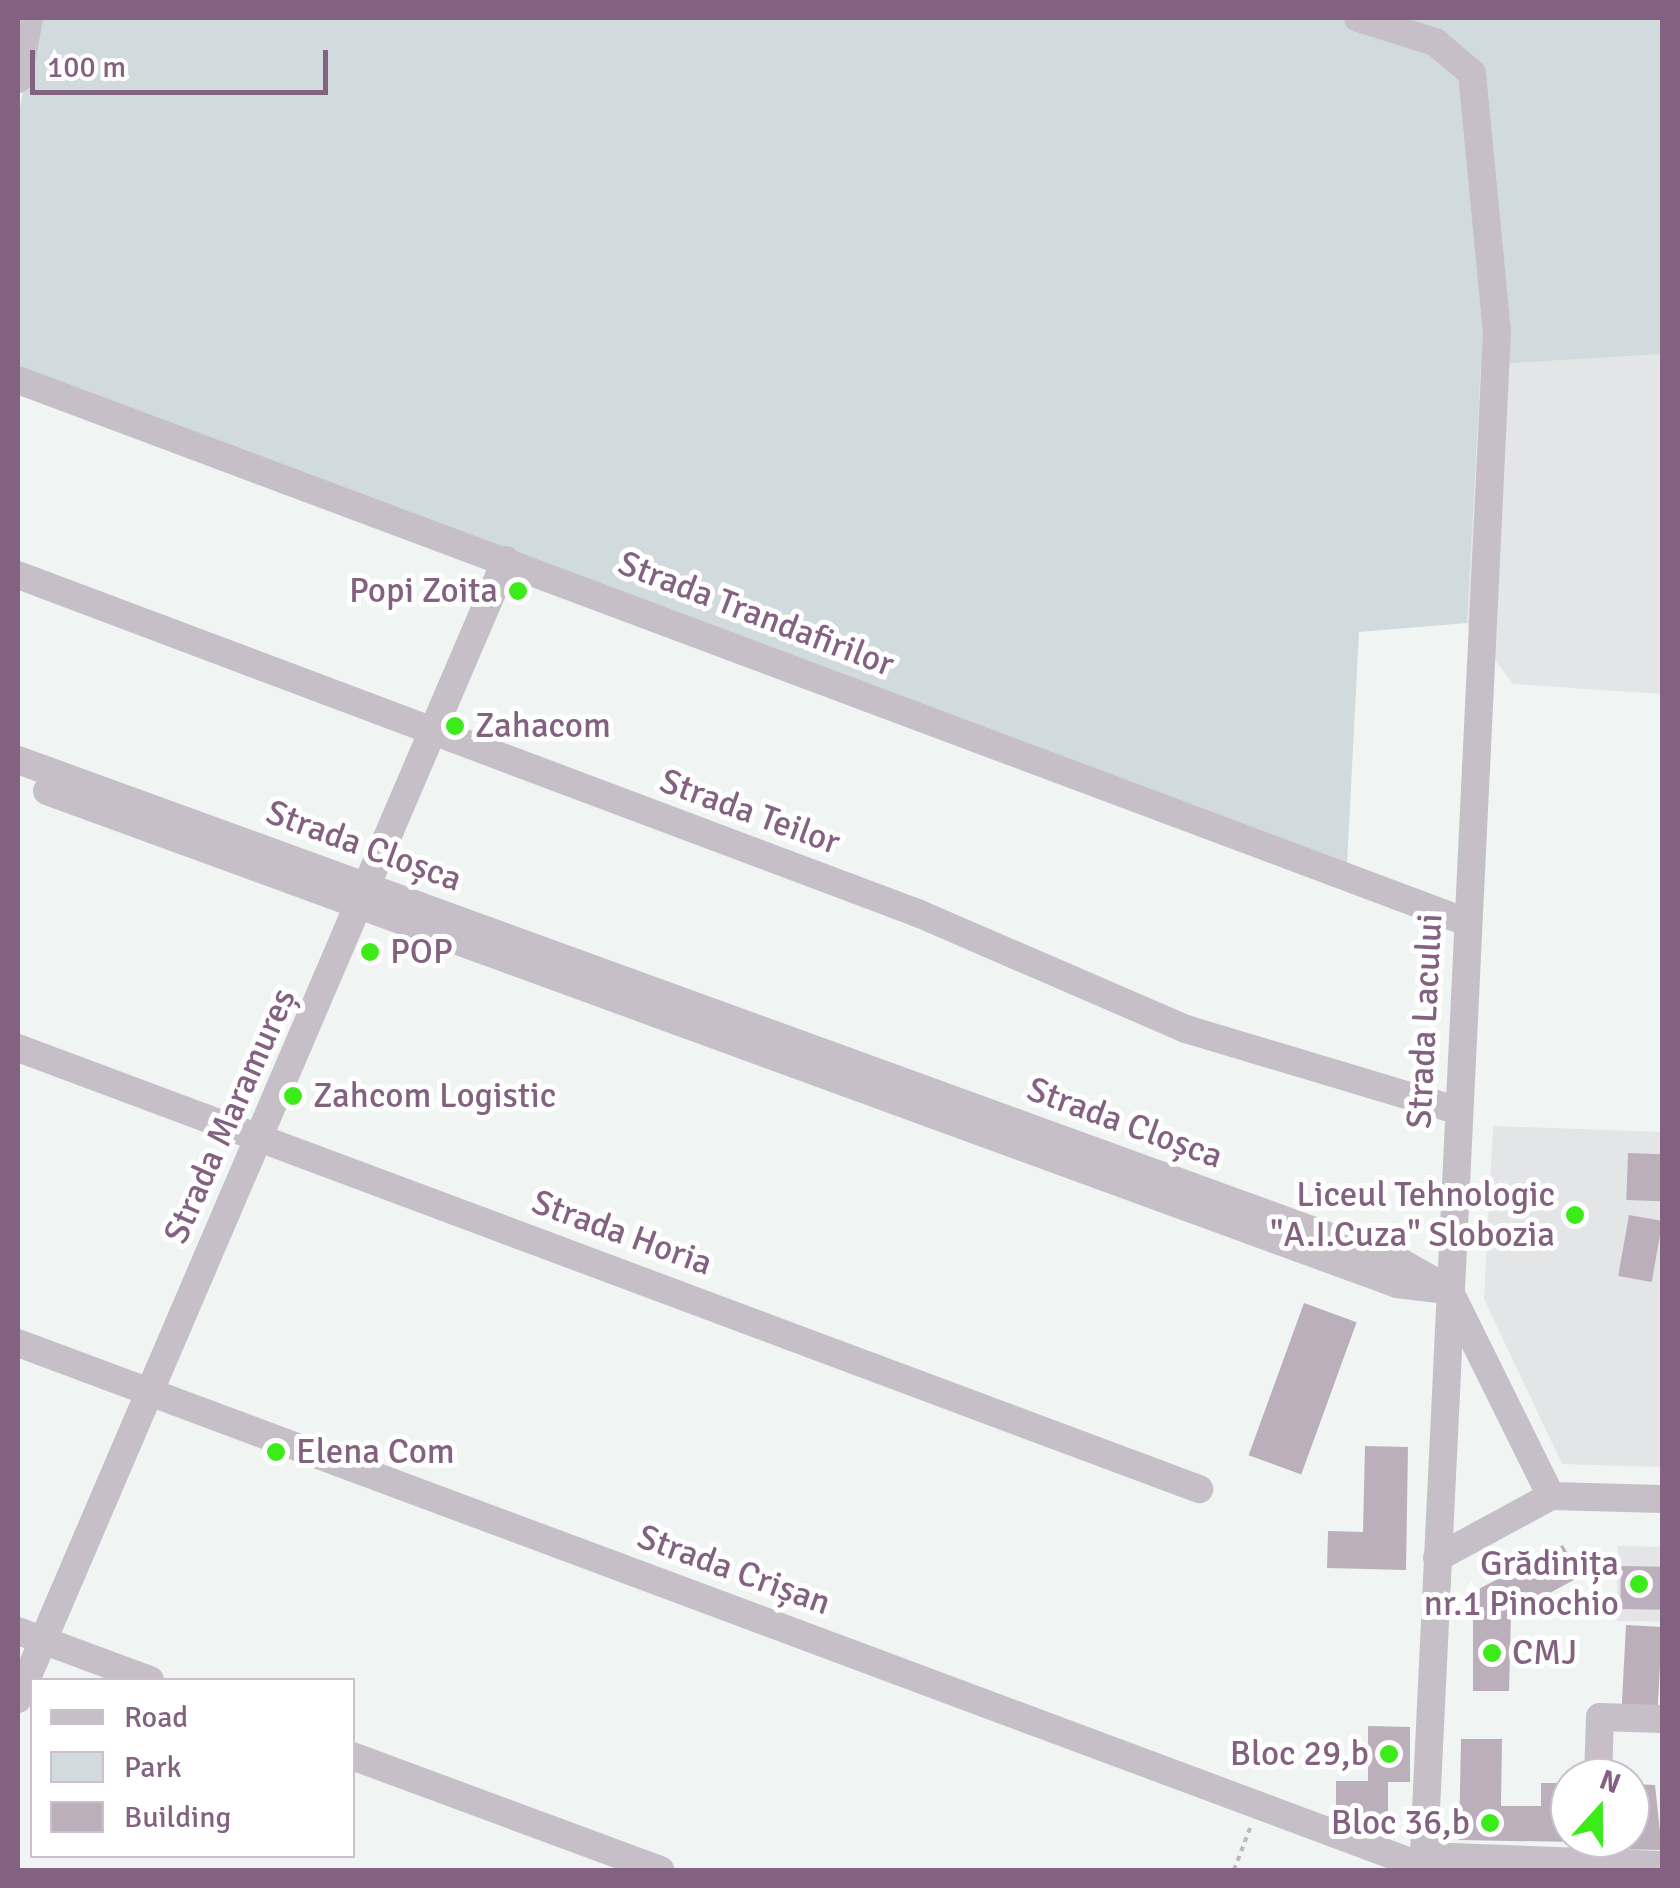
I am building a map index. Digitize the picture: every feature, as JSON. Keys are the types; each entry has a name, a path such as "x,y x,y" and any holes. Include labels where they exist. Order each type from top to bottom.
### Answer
{"street":[{"path":"18,79 29,18"},
{"name":"Strada Lacului","path":"1358,18 1435,42 1472,73 1494,354 1424,1865"},
{"name":"Strada Trandafirilor","path":"18,380 1467,922"},
{"name":"Strada Maramureș","path":"18,1700 30,1636 151,1392 367,898 506,560"},
{"name":"Strada Teilor","path":"18,575 435,736 920,914 1218,1041 1458,1111"},
{"name":"Strada Cloșca","path":"18,760 367,898"},
{"name":"Strada Cloșca","path":"18,780 367,898 1383,1256 1450,1290"},
{"name":"Strada Horia","path":"18,1048 1200,1488"},
{"path":"1450,1290 1550,1496"},
{"name":"Strada Crișan","path":"18,1342 1424,1865 1550,1854"},
{"path":"1436,1558 1550,1496 1662,1500"},
{"path":"30,1636 145,1678"},
{"path":"1599,1758 1600,1717 1662,1719"},
{"path":"355,1757 661,1870"},
{"name":"Strada Crișan","path":"1631,1858 1662,1865"}],"path":[{"path":"1234,1870 1258,1806"}],"shaded area":[{"path":"1662,354 1662,694 1513,684 1467,623 1481,365"},
{"name":"Liceul Tehnologic \"A.I.Cuza\" Slobozia","path":"1493,1126 1662,1132 1662,1467 1562,1464 1484,1299"},
{"name":"Grădinița nr.1 Pinochio","path":"1618,1546 1662,1547 1661,1622 1617,1621"}],"green space":[{"path":"37,18 1662,18 1662,354 1481,365 1467,623 1359,632 1347,864 18,380 18,118"}],"building":[{"path":"1628,1153 1662,1154 1660,1201 1626,1200"},
{"path":"1629,1215 1662,1221 1652,1282 1618,1276"},
{"path":"1304,1303 1357,1322 1301,1474 1249,1455"},
{"path":"1365,1446 1408,1447 1406,1570 1327,1568 1328,1531 1363,1532"},
{"name":"CMJ","path":"1563,1545 1581,1576 1511,1614 1509,1691 1473,1691 1473,1592"},
{"path":"1621,1566 1662,1567 1661,1610 1620,1609"},
{"path":"1626,1625 1662,1627 1658,1706 1622,1704"},
{"path":"1368,1726 1410,1727 1410,1782 1388,1782 1388,1825 1336,1825 1336,1781 1368,1781"},
{"path":"1461,1739 1502,1739 1501,1806 1541,1806 1541,1783 1550,1783 1550,1842 1459,1840"},
{"path":"1650,1785 1655,1785 1662,1850 1650,1850"}],"place":[{"name":"Popi Zoita","path":"518,591"},
{"name":"Zahacom","path":"455,726"},
{"name":"POP","path":"370,952"},
{"name":"Zahcom Logistic","path":"293,1096"},
{"name":"Liceul Tehnologic \"A.I.Cuza\" Slobozia","path":"1575,1215"},
{"name":"Elena Com","path":"276,1452"},
{"name":"Grădinița nr.1 Pinochio","path":"1639,1584"},
{"name":"CMJ","path":"1492,1653"},
{"name":"Bloc 29,b","path":"1389,1754"},
{"name":"Bloc 36,b","path":"1490,1823"}]}
